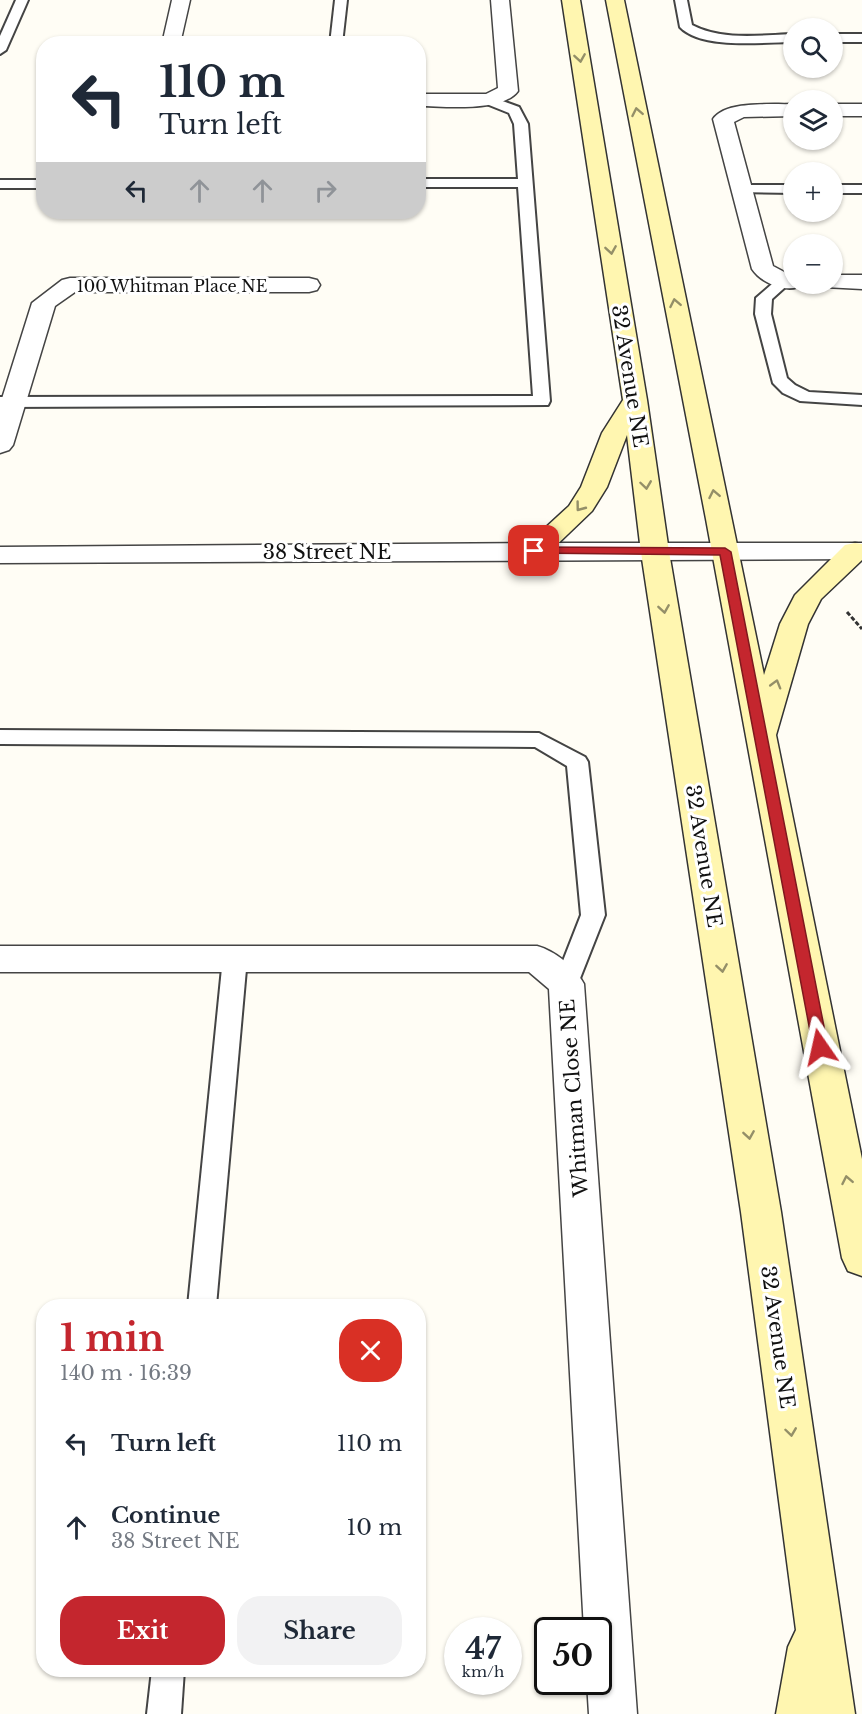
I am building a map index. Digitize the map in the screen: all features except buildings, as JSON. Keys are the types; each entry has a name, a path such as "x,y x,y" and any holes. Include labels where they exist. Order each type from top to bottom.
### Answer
{"main road":[{"name":"32 Avenue NE","path":"571,0 635,400 655,552 761,1212 831,1714"},
{"path":"615,0 862,1258"},
{"path":"534,551 579,511 594,487 615,433 635,400"},
{"path":"760,740 794,624 809,595 859,551"},
{"path":"800,1714 817,1618"}],"street":[{"path":"173,36 181,0"},
{"path":"426,100 489,100 508,92 500,0"},
{"path":"783,110 741,111 723,119 763,269 783,278"},
{"path":"843,110 862,110"},
{"path":"843,282 862,282"},
{"name":"100 Whitman Place NE","path":"0,446 6,402 44,303 70,285 309,285"},
{"name":"38 Street NE","path":"0,555 859,551"},
{"name":"Whitman Close NE","path":"0,959 537,959 566,984 613,1714"}],"lane":[{"path":"0,50 22,0"},
{"path":"337,36 341,0"},
{"path":"681,0 686,27 695,33 710,37 783,38"},
{"path":"843,38 862,38"},
{"path":"6,402 542,401 521,124 514,110 489,100"},
{"path":"426,183 525,183"},
{"path":"0,184 36,184"},
{"path":"741,189 783,189"},
{"path":"843,189 862,189"},
{"path":"783,285 764,298 764,314 778,379 789,389 806,398 862,400"},
{"path":"0,737 539,740 578,762 593,915 566,984"},
{"path":"203,1299 235,958"},
{"path":"164,1714 167,1677"}],"path":[{"path":"847,612 862,629"}],"route":[{"path":"534,551 725,552 820,1047"}]}
